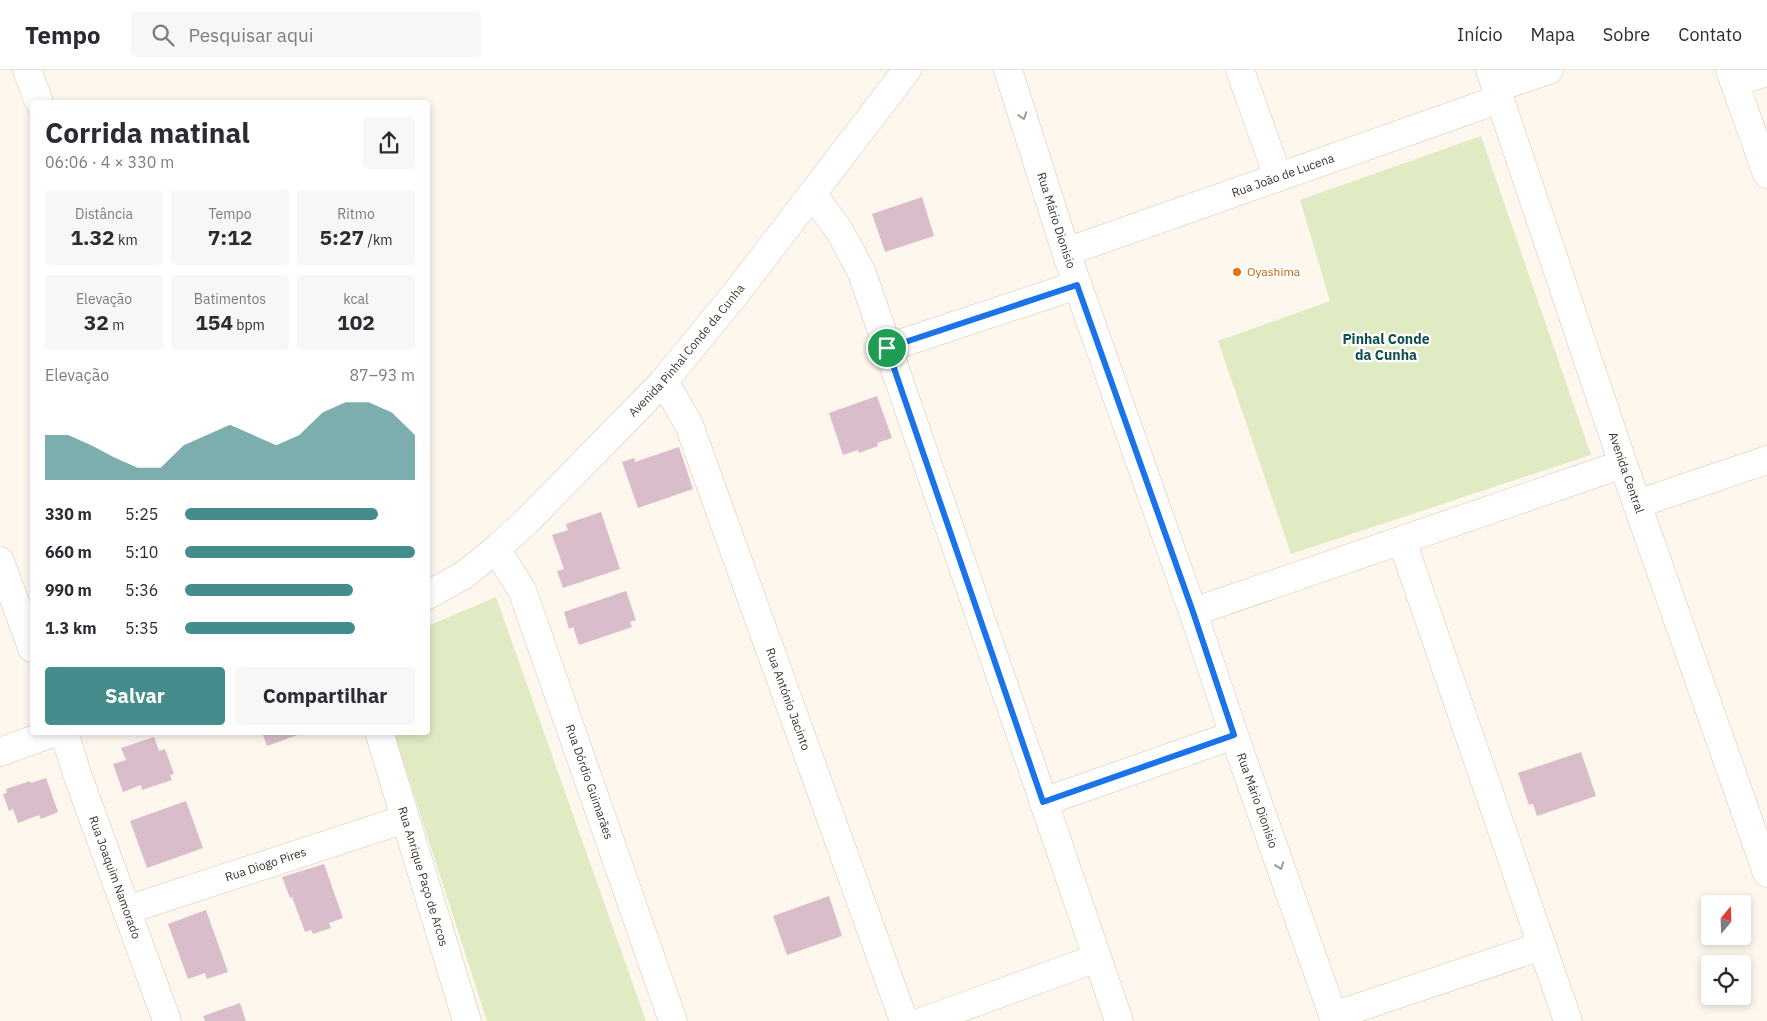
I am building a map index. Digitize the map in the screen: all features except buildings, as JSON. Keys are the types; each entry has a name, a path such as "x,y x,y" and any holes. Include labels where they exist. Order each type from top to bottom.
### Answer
{"street":[{"path":"27,70 38,100"},
{"name":"Avenida Pinhal Conde da Cunha","path":"430,594 464,575 526,522 664,381 738,292 907,70"},
{"name":"Rua Mário Dionisio","path":"1008,70 1077,285 1334,1019"},
{"path":"1240,70 1278,177"},
{"name":"Rua João de Lucena","path":"1066,252 1278,177 1495,86 1549,70"},
{"path":"1767,72 1732,76 1767,174"},
{"name":"Avenida Central","path":"1495,86 1623,464 1767,873"},
{"path":"812,194 840,230 862,273 1119,1021"},
{"path":"887,348 1077,285"},
{"name":"Rua António Jacinto","path":"664,381 689,425 904,1021"},
{"path":"1637,504 1767,460"},
{"path":"1193,612 1623,464"},
{"path":"1402,541 1568,1021"},
{"name":"Rua Dórdio Guimarães","path":"496,549 522,590 673,1021"},
{"path":"0,561 30,643"},
{"path":"0,752 47,735"},
{"name":"Rua Joaquim Namorado","path":"65,735 167,1021"},
{"name":"Rua Anrique Paço de Arcos","path":"380,735 467,1021"},
{"path":"1043,802 1234,735"},
{"name":"Rua Diogo Pires","path":"127,910 405,819"},
{"path":"1334,1019 1542,946"},
{"path":"924,1021 1097,958"}],"green space":[{"path":"1481,136 1591,455 1291,554 1218,341 1330,301 1300,200"},
{"path":"496,597 646,1021 487,1021 395,735 430,735 430,625"}],"place":[{"name":"Oyashima","path":"1237,272"}],"district":[{"name":"Pinhal Conde da Cunha","path":"1386,348"}],"route":[{"path":"1077,285 1193,612 1234,735 1043,802 887,348 1077,285"}]}
